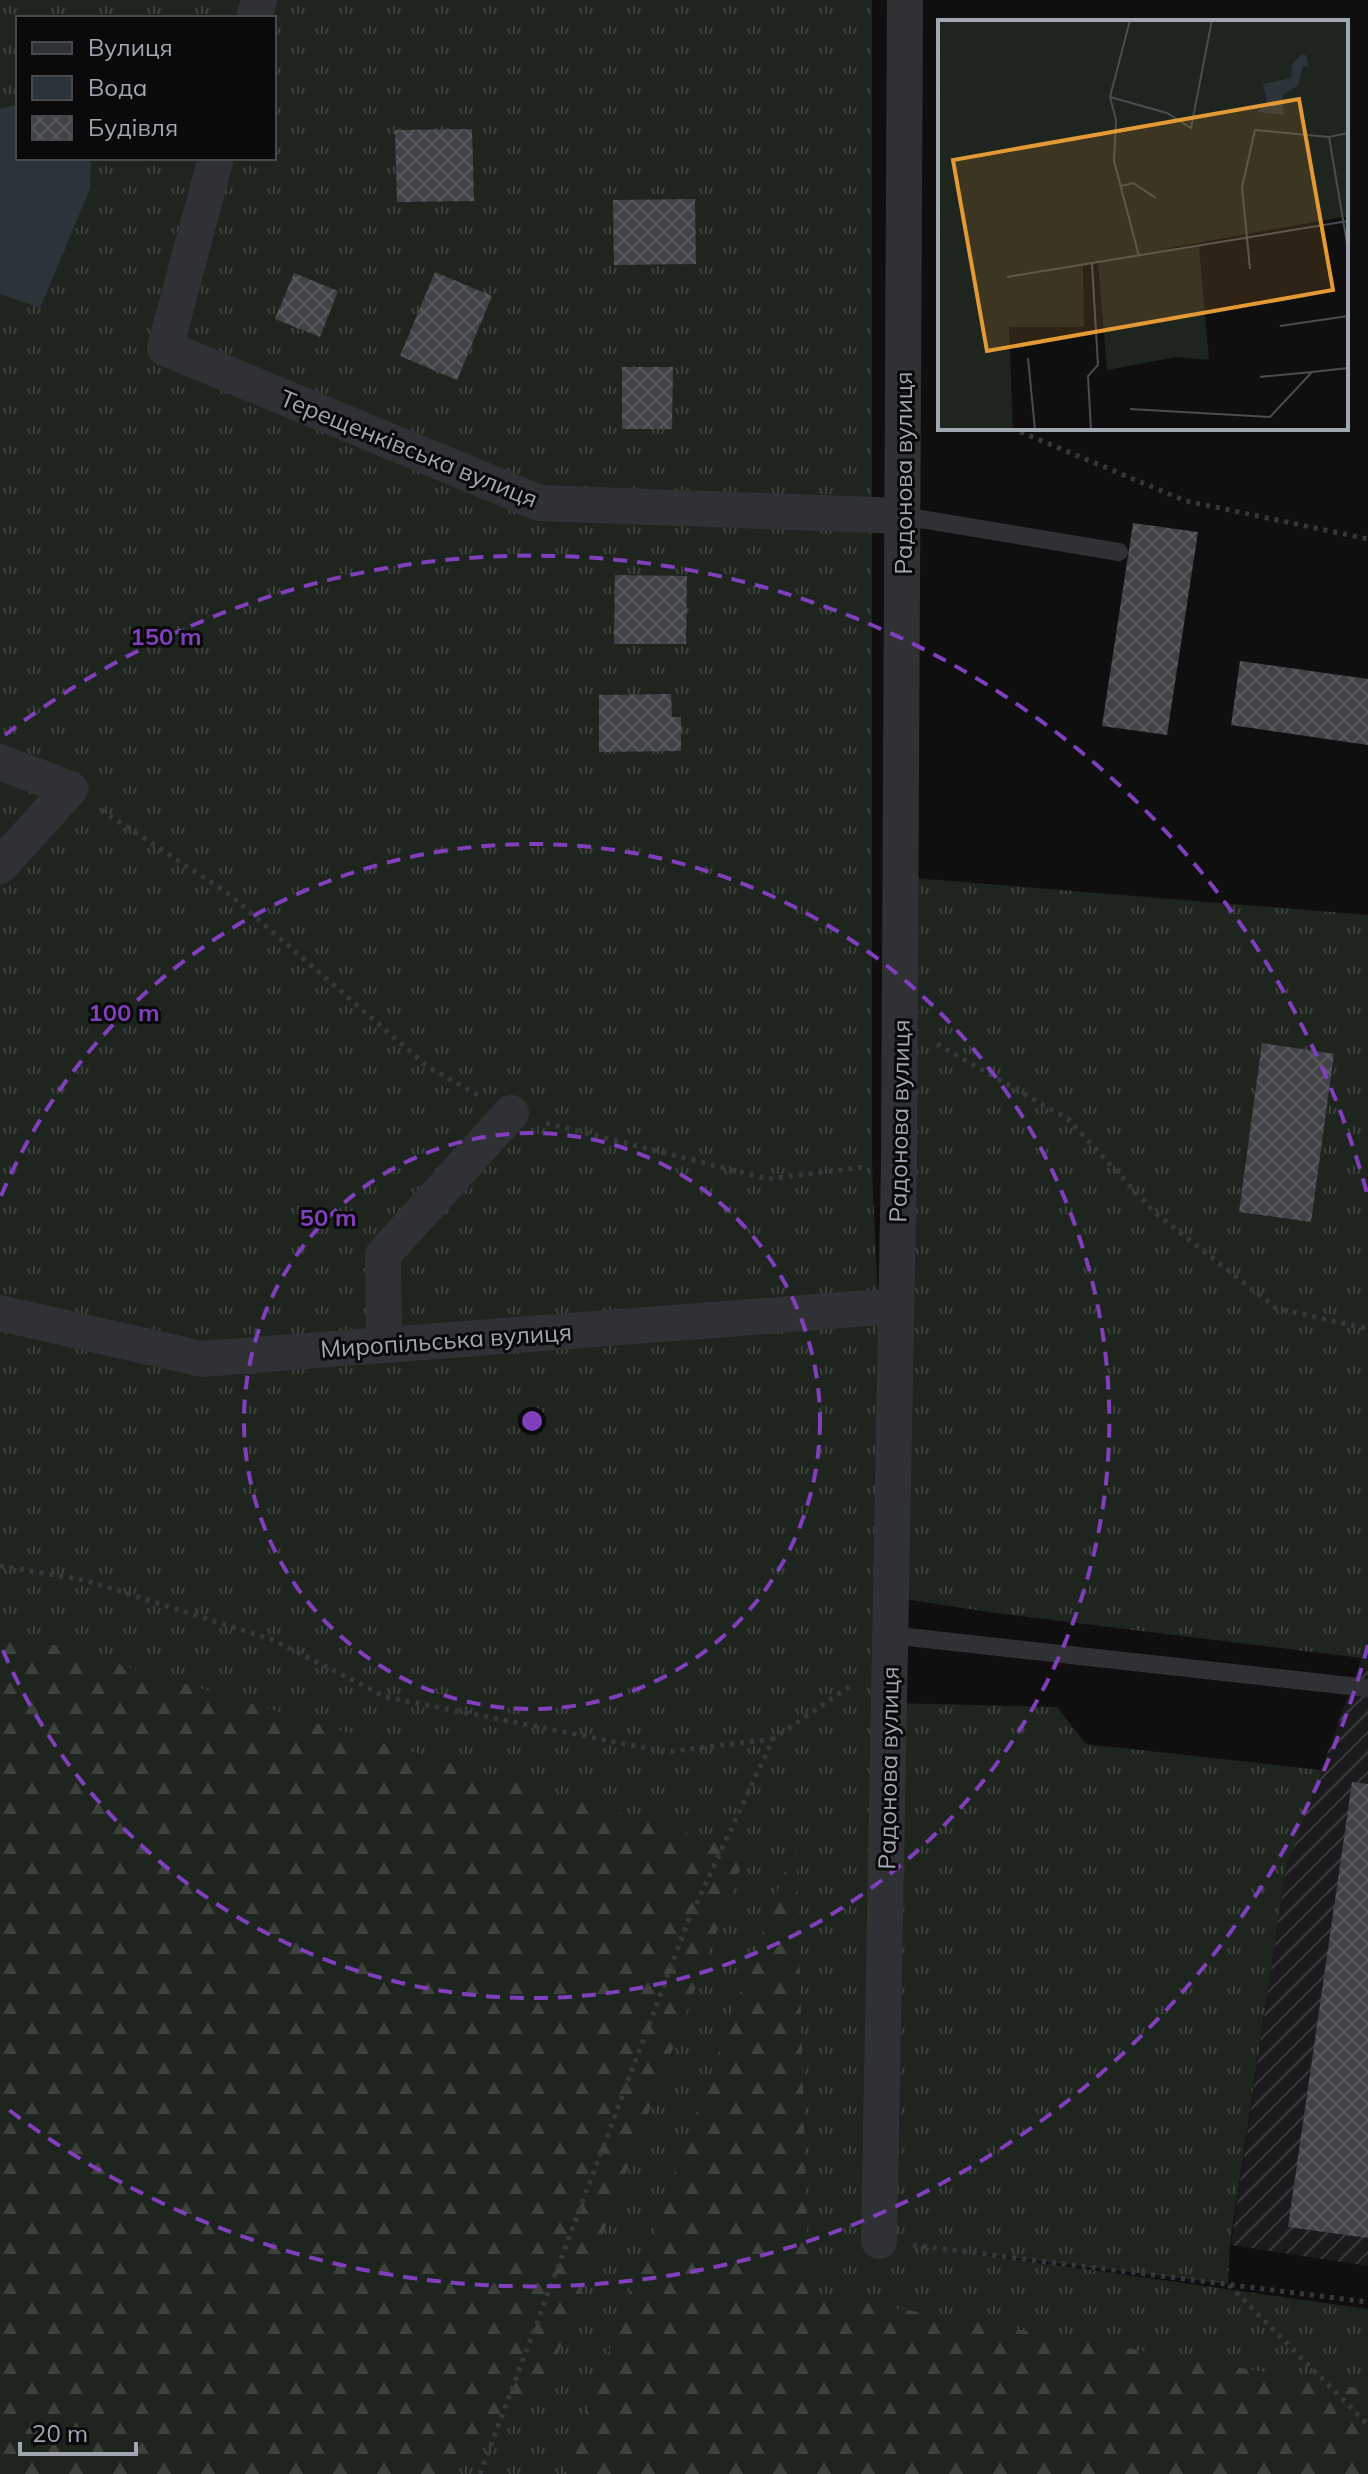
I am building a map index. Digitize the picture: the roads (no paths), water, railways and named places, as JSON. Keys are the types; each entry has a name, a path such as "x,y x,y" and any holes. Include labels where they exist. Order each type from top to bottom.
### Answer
{"street":[{"name":"Радонова вулиця","path":"879,2241 899,1162 905,0"},
{"name":"Терещенківська вулиця","path":"215,160 165,348 539,503 903,516"},
{"path":"0,762 70,789 0,866"},
{"path":"384,1345 383,1255 511,1113"},
{"name":"Миропільська вулиця","path":"0,1313 202,1359 896,1306"}],"lane":[{"path":"903,516 1119,552"},
{"path":"890,1646 1368,1688"}],"water":[{"path":"16,105 16,160 91,160 90,189 40,308 0,294 0,109"}]}
